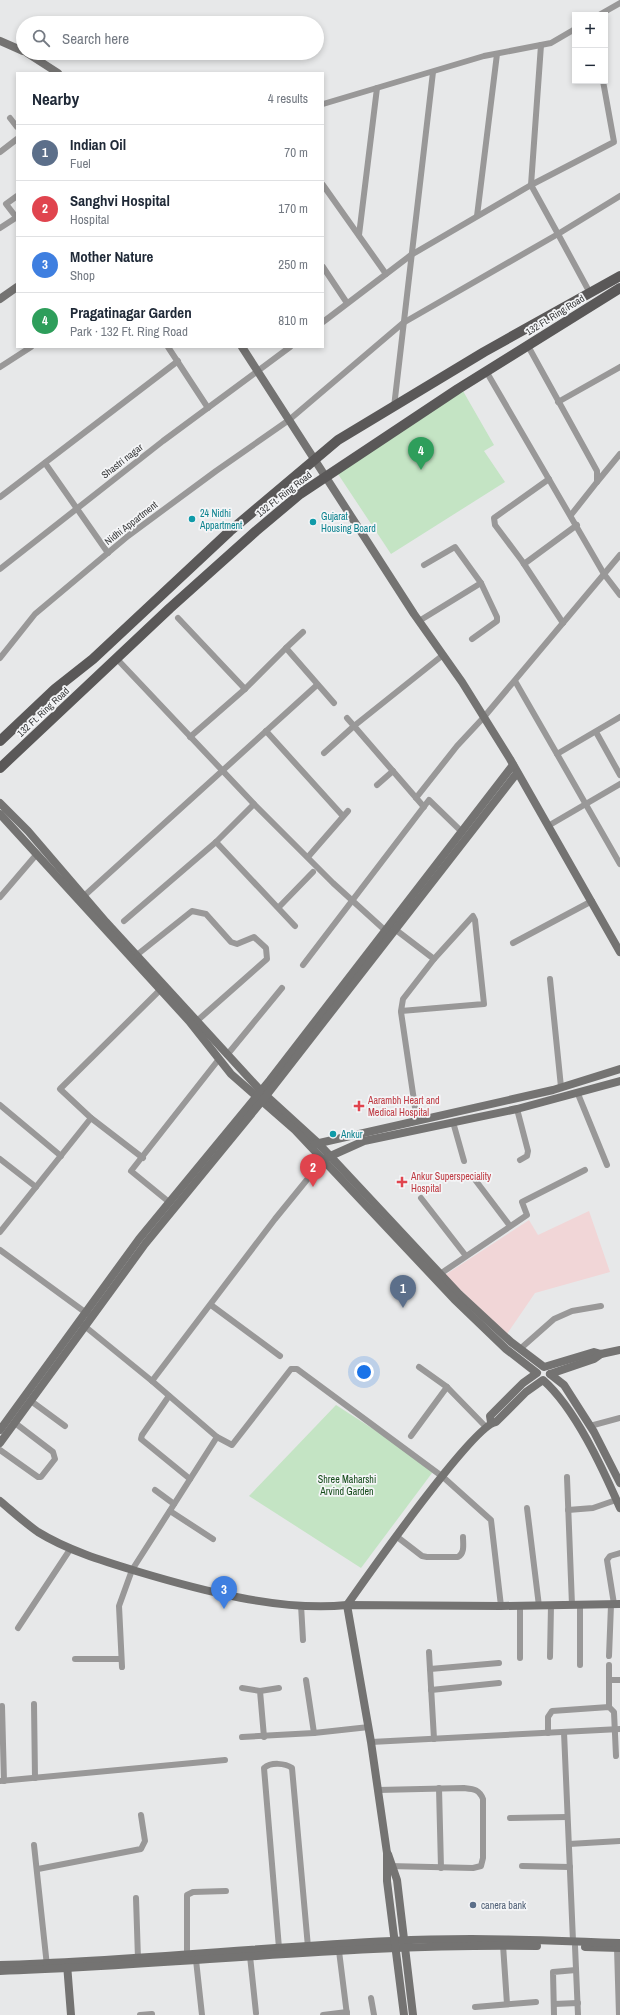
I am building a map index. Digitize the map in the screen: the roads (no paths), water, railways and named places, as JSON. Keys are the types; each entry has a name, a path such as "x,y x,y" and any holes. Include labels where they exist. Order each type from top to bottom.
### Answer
{"main road":[{"name":"132 Ft. Ring Road","path":"0,740 55,689 93,659 230,531 338,440 484,352 620,276"},
{"name":"132 Ft. Ring Road","path":"0,768 256,531 300,494 486,371 620,288"}],"street":[{"path":"604,12 620,3"},
{"path":"324,104 497,54 551,43 572,31"},
{"path":"0,41 16,48"},
{"path":"541,45 530,185 590,293"},
{"path":"477,216 497,54"},
{"path":"38,60 56,72"},
{"path":"394,407 433,72"},
{"path":"324,321 411,255 530,185 617,140 604,84"},
{"path":"358,235 377,88"},
{"path":"10,118 16,126"},
{"path":"0,152 16,140"},
{"path":"324,186 386,274"},
{"name":"Nidhi Appartment","path":"0,658 35,614 108,553 210,476 289,420 404,323 558,234 620,196"},
{"path":"16,197 6,204 16,216"},
{"path":"0,228 16,218"},
{"path":"324,268 347,303"},
{"path":"0,299 16,288"},
{"path":"528,346 597,471 597,482"},
{"path":"0,367 29,348"},
{"path":"169,348 208,408"},
{"path":"243,348 419,621 484,717 518,773 620,952"},
{"name":"Shastri nagar","path":"0,569 208,408 289,348"},
{"path":"0,497 178,361"},
{"path":"558,402 620,367"},
{"path":"486,371 577,525 604,574 620,595"},
{"path":"571,515 620,454"},
{"path":"45,463 78,508 108,553"},
{"path":"549,479 494,518 495,525 524,564 563,623"},
{"path":"524,564 577,525"},
{"path":"424,565 455,547 481,583 497,617 497,621 472,639"},
{"path":"416,798 457,746 484,717 620,555"},
{"path":"419,621 481,583"},
{"path":"178,618 245,689"},
{"path":"190,737 245,689 303,632"},
{"path":"286,648 334,703"},
{"path":"324,753 354,726 443,655"},
{"path":"117,659 254,804 353,902 391,933 434,958"},
{"path":"514,681 619,861"},
{"path":"84,896 317,685"},
{"path":"347,718 424,807"},
{"path":"557,754 620,718"},
{"path":"266,731 342,815"},
{"path":"596,732 620,775"},
{"path":"391,933 462,832 513,765"},
{"path":"377,785 393,771"},
{"path":"88,1315 391,933 495,799 518,773"},
{"path":"548,826 620,784"},
{"path":"303,965 353,902 429,800 462,832"},
{"path":"0,803 28,831 84,896 198,1020 223,1057"},
{"path":"124,921 216,842 254,804"},
{"path":"308,857 342,815 348,811"},
{"path":"0,814 160,990 261,1096 314,1145 459,1294 520,1349 544,1367 548,1368 550,1374 564,1385 590,1426 619,1479"},
{"path":"216,842 279,907 295,926"},
{"path":"0,897 36,855"},
{"path":"279,907 313,872"},
{"path":"513,942 592,901"},
{"path":"138,954 192,911 206,914 231,942 237,944 254,937 266,948 267,959 198,1020"},
{"path":"401,1011 484,1004 476,920 473,916 434,958 403,999 401,1011 417,1121"},
{"path":"550,979 561,1087"},
{"path":"169,1202 131,1171 223,1057 282,988"},
{"path":"143,1158 91,1118 60,1089 160,990"},
{"path":"314,1145 561,1087 620,1069"},
{"path":"152,1381 275,1219 326,1157 364,1141 517,1109 578,1094 620,1081"},
{"path":"578,1094 607,1165"},
{"path":"0,1443 31,1401 139,1239 261,1096"},
{"path":"0,1105 61,1156"},
{"path":"517,1109 528,1151 527,1156 520,1160"},
{"path":"0,1232 91,1118"},
{"path":"453,1122 464,1161"},
{"path":"326,1157 454,1299 506,1349 537,1373 539,1378 555,1391 585,1437 620,1508"},
{"path":"0,1159 36,1187"},
{"path":"440,1274 526,1215 522,1202 585,1170"},
{"path":"473,1177 510,1226"},
{"path":"421,1198 466,1256"},
{"path":"0,1250 88,1315"},
{"path":"211,1305 280,1356"},
{"path":"520,1349 554,1319 572,1311 602,1306"},
{"path":"82,1324 218,1437 232,1445 291,1369 294,1368 443,1477 492,1520 501,1606"},
{"path":"0,1430 82,1324"},
{"path":"488,1425 496,1422 526,1392 550,1374 594,1359 601,1354 620,1350"},
{"path":"404,2015 394,1944 389,1866 369,1727 347,1605 396,1536 443,1477 488,1425 490,1416 523,1383 537,1373 538,1369 594,1352 601,1354"},
{"path":"419,1367 447,1387 488,1425"},
{"path":"411,1436 447,1387"},
{"path":"169,1396 142,1435 141,1439 190,1479"},
{"path":"31,1401 65,1426"},
{"path":"590,1426 620,1418"},
{"path":"0,1450 38,1478 41,1477 55,1459 53,1452 15,1423"},
{"path":"122,1667 119,1606 132,1570 218,1437"},
{"path":"567,1478 568,1510 580,1665"},
{"path":"155,1490 174,1504"},
{"path":"568,1510 593,1508 616,1500"},
{"path":"0,1501 38,1532 93,1558 183,1586 262,1601 323,1608 347,1605 539,1606 615,1604"},
{"path":"527,1508 539,1606"},
{"path":"170,1511 213,1539"},
{"path":"396,1536 419,1554 427,1557 458,1557 463,1553 463,1537"},
{"path":"18,1628 71,1548"},
{"path":"609,1656 615,1604 607,1560 610,1556 620,1553"},
{"path":"301,1605 303,1640"},
{"path":"550,1657 551,1605"},
{"path":"520,1606 520,1658"},
{"path":"429,1652 434,1739"},
{"path":"75,1659 122,1658"},
{"path":"430,1669 499,1663"},
{"path":"609,1665 609,1707 614,1712 617,1730 616,1756"},
{"path":"306,1680 314,1733"},
{"path":"609,1680 620,1680"},
{"path":"431,1690 499,1684"},
{"path":"242,1688 260,1691 279,1688"},
{"path":"260,1691 264,1737"},
{"path":"34,1704 35,1778"},
{"path":"2,1706 2,1781 225,1760"},
{"path":"548,1733 548,1717 552,1711 609,1707"},
{"path":"242,1737 264,1737 369,1727"},
{"path":"371,1742 617,1730"},
{"path":"564,1732 578,2015"},
{"path":"279,1948 264,1768 278,1764 287,1765 292,1768 308,1946"},
{"path":"439,1788 441,1868"},
{"path":"378,1790 464,1788 476,1789 481,1793 483,1798 483,1858 481,1866 473,1868 389,1866"},
{"path":"38,1869 142,1849 145,1841 142,1815"},
{"path":"510,1818 568,1817"},
{"path":"569,1844 620,1841"},
{"path":"34,1844 38,1869 45,1966"},
{"path":"389,1866 397,1880 413,2015"},
{"path":"522,1866 570,1867"},
{"path":"187,1955 187,1895 193,1892 226,1891"},
{"path":"136,1898 138,1959"},
{"path":"404,1944 478,1939 619,1946 619,2015"},
{"path":"67,1966 308,1946 394,1944 574,1944"},
{"path":"0,1966 67,1966 196,1960 339,1951 394,1944"},
{"path":"504,1945 507,2004"},
{"path":"323,2015 347,2013 339,1951"},
{"path":"250,1956 256,2013"},
{"path":"196,1960 202,2015"},
{"path":"0,1971 45,1966"},
{"path":"67,1966 72,2015"},
{"path":"554,2015 553,1972 576,1970"},
{"path":"371,1998 374,2015"},
{"path":"475,2007 536,2002"},
{"path":"554,2004 578,2002"},
{"path":"140,2015 152,2014"}],"place":[{"name":"Pragatinagar Garden","path":"421,470"},
{"name":"24 Nidhi Appartment","path":"192,519"},
{"name":"Gujarat Housing Board","path":"313,522"},
{"name":"Aarambh Heart and Medical Hospital","path":"359,1106"},
{"name":"Ankur","path":"333,1134"},
{"name":"Ankur Superspeciality Hospital","path":"402,1182"},
{"name":"Sanghvi Hospital","path":"313,1187"},
{"name":"Indian Oil","path":"403,1308"},
{"name":"Mother Nature","path":"224,1609"},
{"name":"canera bank","path":"473,1905"}],"park label":[{"name":"Shree Maharshi Arvind Garden","path":"347,1484"}]}
